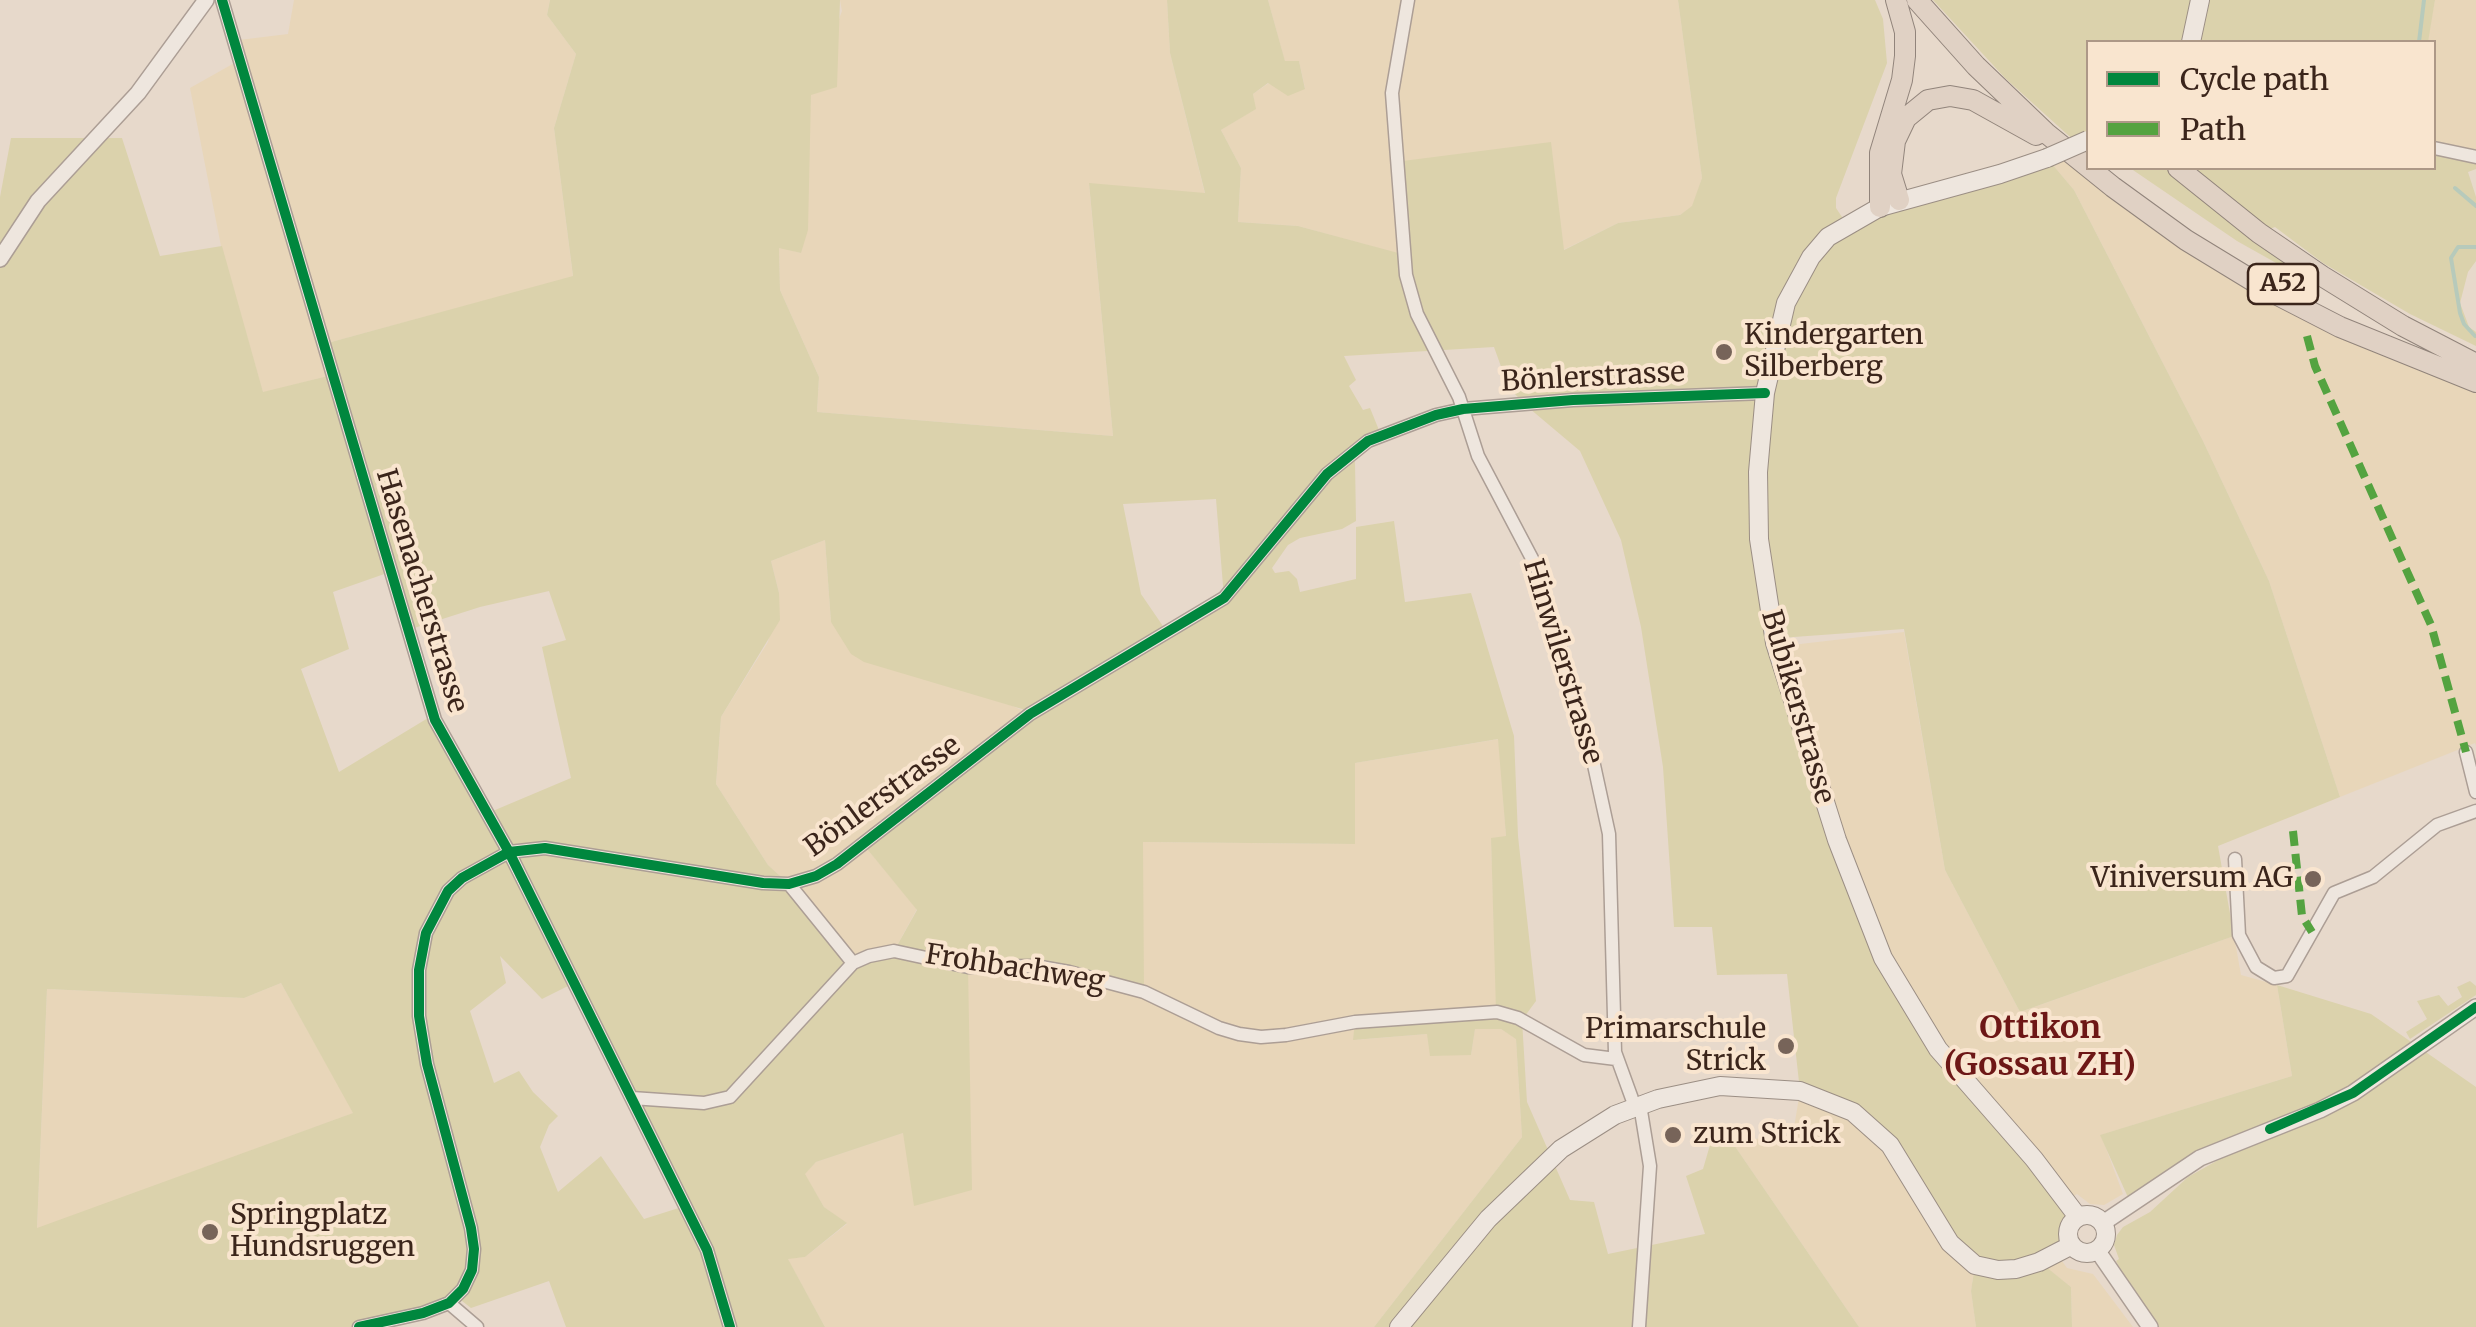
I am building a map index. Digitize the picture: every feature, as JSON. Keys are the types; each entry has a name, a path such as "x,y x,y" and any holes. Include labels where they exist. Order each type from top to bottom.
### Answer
{"highway":[{"path":"1890,203 1880,153 1906,56 1905,32 1896,0"},
{"name":"A52","path":"1917,0 2000,90 2086,159"},
{"name":"A52","path":"1932,0 2086,159"},
{"path":"1890,203 1898,131 1912,110 1939,97 1958,96 1979,103 2086,159"},
{"name":"A52","path":"2099,170 2162,224 2268,290 2369,340 2476,382"},
{"name":"A52","path":"2110,170 2217,245 2305,296 2386,334 2476,366"},
{"path":"2180,170 2259,233 2322,276 2476,366"}],"main road":[{"path":"2192,40 2200,0"},
{"name":"Bubikerstrasse","path":"2078,1217 2034,1159 1938,1049 1883,958 1858,899 1774,643 1763,584 1758,472 1765,392 1786,304 1811,256 1828,236 1890,203 1982,180 2086,141"},
{"path":"1399,1327 1451,1261 1525,1180 1584,1132 1638,1106 1720,1086 1760,1086 1810,1093 1842,1106 1882,1136 1950,1244 1970,1262 1990,1270 2016,1269 2040,1262 2072,1245"},
{"path":"2091,1215 2104,1224 2106,1238 2097,1250 2087,1253 2072,1245 2068,1234 2078,1217 2091,1215"}],"street":[{"path":"0,259 38,201 138,93 206,0"},
{"name":"Hasenacherstrasse","path":"222,0 424,691 441,733 509,852 707,1250 730,1327"},
{"name":"Hinwilerstrasse","path":"1408,0 1392,92 1406,275 1420,323 1463,408 1478,456 1540,574 1604,803 1610,842 1611,990 1616,1059 1638,1106 1650,1166 1639,1327"},
{"path":"2436,148 2476,157"},
{"name":"Bönlerstrasse","path":"449,1303 468,1280 474,1249 427,1064 418,1016 419,970 426,933 448,892 489,860 509,852 564,850 763,883 790,884 816,876 837,864 1030,714 1224,598 1327,474 1350,452 1387,432 1463,408 1765,392"},
{"path":"2466,752 2476,792"},
{"path":"2235,859 2240,935 2256,967 2274,978 2287,976 2334,893 2373,877 2437,826 2476,811"},
{"path":"632,1098 704,1103 730,1096 853,963 790,884"},
{"name":"Frohbachweg","path":"853,963 894,951 968,967 1035,966 1069,972 1144,992 1218,1028 1261,1037 1354,1022 1501,1012 1576,1052 1616,1059"},
{"path":"2104,1224 2200,1158 2320,1110 2354,1092 2476,1007"},
{"path":"2097,1250 2150,1327"},
{"path":"359,1327 449,1303 476,1327"}],"shaded area":[{"path":"294,0 550,0 547,15 576,54 554,128 573,277 324,344 332,375 263,393 221,246 190,88 245,57 239,40 288,34"},
{"path":"550,0 840,0 837,87 811,95 808,230 801,253 779,248 780,290 819,377 817,412 1113,436 1089,183 1205,193 1170,53 1167,0 1268,0 1285,61 1299,61 1305,89 1288,96 1268,83 1253,94 1256,109 1221,130 1241,168 1238,222 1298,226 1402,254 1395,162 1551,142 1564,250 1618,223 1680,215 1692,206 1702,178 1678,0 1875,0 1883,19 1887,63 1836,198 1836,208 1846,223 2047,158 2074,190 2203,441 2269,581 2340,797 2218,846 2234,936 2020,1012 1945,870 1904,629 1780,638 1809,756 1911,1008 2074,1220 2069,1239 2040,1262 2071,1287 2072,1327 1976,1327 1971,1291 1975,1265 1882,1136 1800,1091 1787,974 1717,975 1712,927 1674,927 1663,767 1641,627 1621,540 1580,451 1508,386 1494,347 1344,356 1356,380 1349,386 1363,410 1370,408 1381,435 1350,452 1355,462 1356,521 1342,529 1300,538 1288,545 1272,568 1275,573 1289,571 1297,579 1300,592 1356,579 1356,527 1394,521 1405,602 1471,593 1514,736 1518,836 1536,1001 1522,1020 1527,1102 1570,1200 1594,1202 1608,1254 1705,1234 1686,1176 1703,1169 1710,1145 1732,1142 1859,1327 1374,1327 1522,1137 1516,1039 1501,1029 1475,1029 1471,1055 1430,1056 1427,1034 1353,1040 1355,1022 1496,1011 1491,838 1506,836 1498,739 1355,763 1355,844 1143,842 1144,992 1069,972 968,967 972,1190 914,1206 903,1133 816,1162 805,1174 824,1207 847,1223 805,1257 788,1259 825,1327 566,1327 549,1281 471,1308 457,1297 359,1327 0,1327 0,197 11,138 122,138 160,256 222,246 263,392 332,375 324,344 573,276 554,128 576,54 547,15","holes":["1216,499 1224,598 1167,632 1141,594 1123,504","825,540 831,622 851,654 864,662 1029,714 863,844 917,910 894,951 853,963 789,884 768,865 716,784 721,717 780,620 779,593 771,561","390,572 408,630 549,591 566,640 542,647 571,778 488,813 428,718 339,772 301,669 349,649 333,592","500,956 542,999 574,983 685,1206 644,1219 601,1156 558,1192 540,1147 549,1125 558,1116 533,1092 519,1071 494,1083 470,1011 506,983","281,983 353,1113 37,1228 47,989 244,998"]},
{"path":"840,0 1167,0 1170,53 1205,194 1089,184 1113,436 817,412 819,377 780,290 779,247 801,253 811,95 842,11"},
{"path":"1268,0 1678,0 1702,178 1692,207 1680,215 1618,223 1563,250 1403,255 1298,226 1238,222 1241,168 1221,130 1255,109 1253,94 1269,83 1305,88 1299,61 1285,62"},
{"path":"1933,0 2435,0 2428,40 2086,40 2086,141 2079,145 2005,78"},
{"path":"2435,0 2476,0 2476,157 2436,147 2436,40 2428,37"},
{"path":"2436,147 2476,157 2476,169 2468,172 2476,197 2476,261 2468,272 2460,303 2469,327 2476,332 2476,346 2410,314 2323,263 2275,227 2259,233 2187,170 2436,170"},
{"path":"2066,150 2086,165 2086,170 2093,170 2210,255 2476,382 2476,746 2475,743 2340,797 2269,581 2203,441 2074,190 2047,158"},
{"path":"2133,170 2169,170 2341,295 2237,241"},
{"path":"825,540 831,622 1030,714 864,845 917,909 894,951 853,963 789,884 768,865 716,784 721,717 768,642 779,593 771,561"},
{"path":"1904,632 1945,870 2020,1012 2234,936 2241,975 2277,985 2292,1076 2101,1135 2123,1194 2104,1205 2090,1204 2077,1194 2074,1196 1949,1054 1897,972 1861,891 1783,646"},
{"path":"1499,739 1506,837 1491,839 1497,1012 1354,1040 1427,1034 1471,1055 1475,1028 1501,1029 1516,1038 1522,1137 1374,1327 825,1327 787,1258 805,1257 847,1224 824,1207 804,1174 816,1162 903,1133 968,967 1143,842 1354,844 1355,763"},
{"path":"2470,981 2476,986 2476,995 2410,1039 2406,1032 2427,1019 2417,1001 2439,995 2448,1006 2462,997 2457,987"},
{"path":"281,983 354,1113 37,1229 47,989 244,998"},
{"path":"2277,985 2371,1014 2476,1087 2476,1327 2151,1327 2116,1261 2117,1235 2123,1227 2150,1212 2188,1177 2229,1154 2231,1144 2131,1204 2100,1135 2292,1076"},
{"path":"1800,1091 1853,1112 1975,1265 1971,1291 1976,1327 1859,1327 1732,1142 1793,1134"},
{"path":"2057,1254 2067,1268 2093,1274 2133,1327 2072,1327 2071,1287 2039,1262"}],"waterway":[{"path":"2419,40 2424,0"},
{"path":"2455,188 2476,206"},
{"path":"2475,336 2460,313 2451,258 2458,247 2476,247"}],"marked path":[{"path":"2307,336 2315,366 2431,625 2466,752"},
{"path":"2293,831 2302,916 2312,932"}],"cycle path":[{"path":"222,0 435,720 509,852 707,1250 730,1327"},
{"path":"359,1327 449,1303 463,1289 472,1270 471,1228 427,1064 419,1016 419,970 426,933 448,891 462,878 509,852 545,848 763,883 789,884 816,876 837,864 1030,714 1224,598 1327,474 1368,441 1463,409 1573,400 1765,393"},
{"path":"2270,1129 2353,1093 2476,1007"}],"place":[{"name":"Kindergarten Silberberg","path":"1724,352"},
{"name":"Viniversum AG","path":"2313,879"},
{"name":"Primarschule Strick","path":"1786,1046"},
{"name":"zum Strick","path":"1673,1135"},
{"name":"Springplatz Hundsruggen","path":"210,1232"}],"district":[{"name":"Ottikon (Gossau ZH)","path":"2040,1048"}]}
